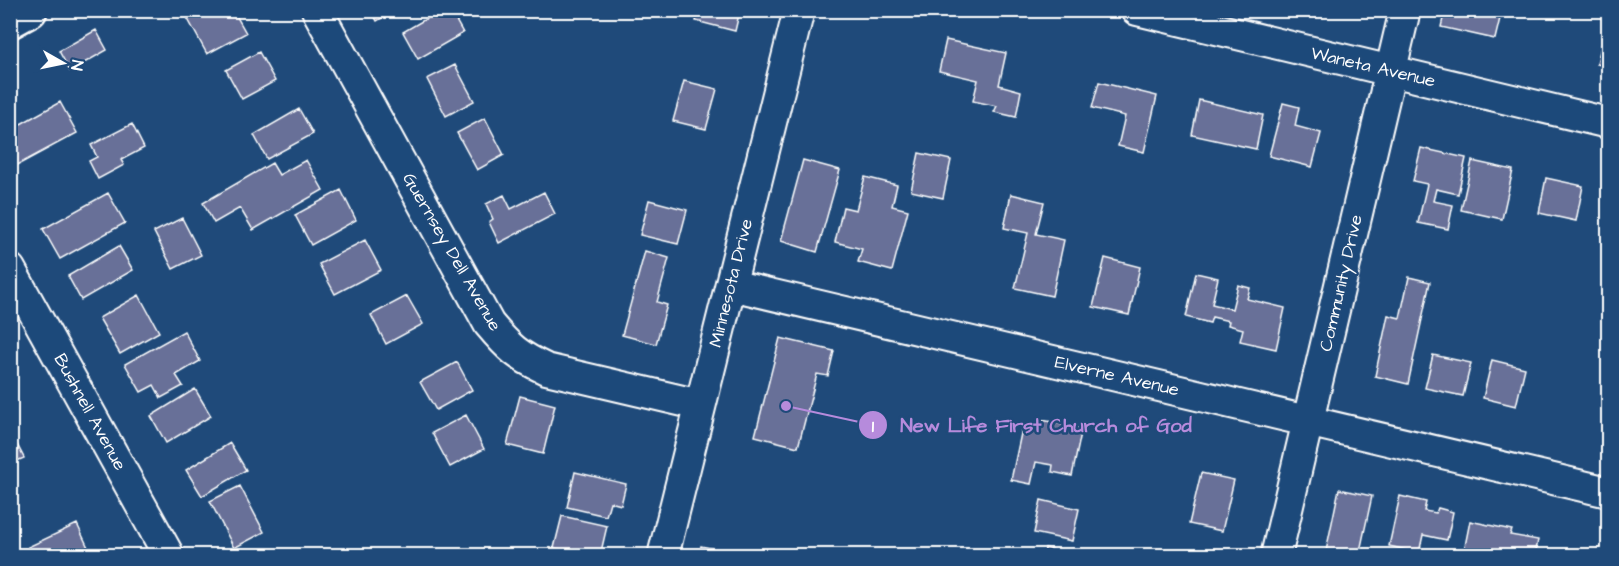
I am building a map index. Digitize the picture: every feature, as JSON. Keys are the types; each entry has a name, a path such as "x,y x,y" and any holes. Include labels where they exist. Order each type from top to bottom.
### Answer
{"street":[{"path":"10,21 30,10"},
{"name":"Guernsey Dell Avenue","path":"317,10 489,324 506,345 525,359 546,369 700,405"},
{"name":"Minnesota Drive","path":"663,555 799,10"},
{"name":"Waneta Avenue","path":"1137,10 1608,123"},
{"name":"Community Drive","path":"1276,555 1405,10"},
{"name":"Bushnell Avenue","path":"10,269 169,555"},
{"name":"Elverne Avenue","path":"731,285 1608,492"}],"building":[{"path":"183,10 233,10 246,33 207,54"},
{"path":"371,10 395,10 377,21"},
{"path":"441,10 450,10 463,33 418,59 403,32"},
{"path":"699,10 740,10 735,31 696,21"},
{"path":"1445,10 1502,10 1495,39 1441,27"},
{"path":"1608,16 1608,67 1597,64"},
{"path":"96,30 107,50 70,71 59,51"},
{"path":"946,40 1006,53 999,85 1021,91 1016,117 994,112 997,106 973,101 978,80 939,71"},
{"path":"259,52 275,81 242,99 226,70"},
{"path":"455,65 474,101 446,116 427,79"},
{"path":"684,81 717,89 706,129 673,121"},
{"path":"1099,82 1157,96 1144,152 1118,146 1125,116 1092,108"},
{"path":"1199,100 1263,115 1256,149 1192,135"},
{"path":"60,102 77,133 12,168 10,130"},
{"path":"1283,103 1299,107 1295,126 1321,133 1312,167 1269,156"},
{"path":"299,109 313,134 267,159 254,135"},
{"path":"485,118 504,155 477,170 457,133"},
{"path":"132,124 144,148 121,160 124,165 98,179 89,161 97,157 91,145"},
{"path":"1421,148 1466,158 1458,194 1436,189 1433,201 1453,205 1448,229 1418,223 1427,184 1413,181"},
{"path":"919,153 951,160 943,198 911,191"},
{"path":"306,160 323,190 253,230 240,208 214,223 203,203 272,163 279,175"},
{"path":"803,160 840,170 817,252 781,241"},
{"path":"1472,161 1513,170 1502,219 1461,210"},
{"path":"865,177 897,185 892,206 908,210 892,271 858,262 862,249 835,242 843,207 856,210"},
{"path":"1546,178 1583,186 1576,221 1539,213"},
{"path":"341,190 356,220 311,245 295,215"},
{"path":"544,192 555,214 499,243 489,222 493,219 486,204 504,195 511,209"},
{"path":"108,193 125,223 60,259 43,229"},
{"path":"1011,194 1044,202 1036,234 1064,240 1052,296 1015,288 1028,233 1004,228"},
{"path":"649,200 687,210 678,244 640,235"},
{"path":"182,218 201,255 173,269 154,232"},
{"path":"365,240 381,270 335,294 319,264"},
{"path":"119,246 133,270 81,300 68,276"},
{"path":"645,251 669,258 657,302 667,305 656,344 622,335"},
{"path":"1105,258 1140,267 1129,315 1093,307"},
{"path":"1196,273 1218,278 1212,304 1232,309 1238,285 1250,288 1247,299 1285,308 1276,349 1240,341 1243,329 1228,325 1229,321 1212,317 1210,323 1186,317"},
{"path":"1409,277 1430,282 1408,384 1375,376 1388,315 1400,318"},
{"path":"139,295 159,332 120,354 99,318"},
{"path":"407,296 423,324 386,344 371,315"},
{"path":"184,331 200,361 176,375 183,386 161,398 154,385 141,392 125,364"},
{"path":"780,338 834,351 828,376 817,374 798,447 755,436"},
{"path":"1433,355 1471,363 1463,396 1425,388"},
{"path":"1492,360 1525,368 1516,406 1483,398"},
{"path":"457,362 472,390 436,410 420,382"},
{"path":"195,389 211,416 166,443 151,416"},
{"path":"520,396 555,405 543,454 507,445"},
{"path":"466,415 484,449 450,467 432,433"},
{"path":"1042,420 1082,428 1072,476 1052,472 1053,465 1036,462 1031,484 1011,480 1022,429 1039,433"},
{"path":"10,431 24,458 10,464"},
{"path":"230,443 246,470 202,496 186,470"},
{"path":"575,472 626,484 621,505 610,502 606,516 567,507"},
{"path":"1201,473 1234,480 1222,531 1189,524"},
{"path":"240,486 264,532 234,548 210,501"},
{"path":"1339,489 1372,496 1359,556 1325,556"},
{"path":"1400,496 1426,502 1424,511 1436,513 1438,508 1453,512 1447,540 1423,535 1419,553 1389,546"},
{"path":"1041,500 1079,509 1072,541 1034,533"},
{"path":"562,516 607,526 600,556 588,556 554,548"},
{"path":"1470,521 1512,530 1510,535 1538,540 1535,556 1516,556 1517,554 1506,551 1505,556 1463,556"},
{"path":"77,524 92,556 33,556 28,547"},
{"path":"701,546 719,550 718,556 699,556"},
{"path":"1045,548 1078,555 1078,556 1044,556"}],"place":[{"name":"New Life First Church of God","path":"786,406"}]}
